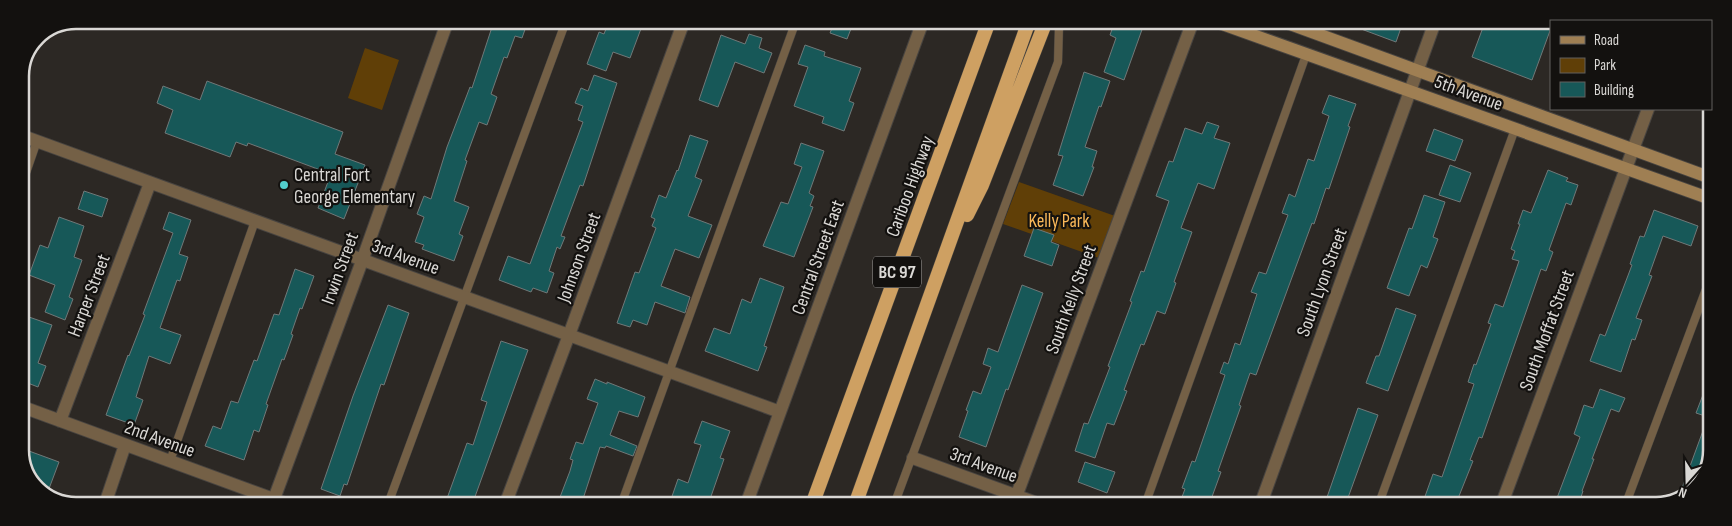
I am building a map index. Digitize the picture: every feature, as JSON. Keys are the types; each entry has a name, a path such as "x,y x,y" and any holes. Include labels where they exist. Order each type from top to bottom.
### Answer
{"highway":[{"path":"982,39 983,29"},
{"name":"Cariboo Highway","path":"815,497 986,29"},
{"name":"BC 97","path":"857,497 1025,29"},
{"path":"937,274 982,185 1051,29"}],"main road":[{"name":"5th Avenue","path":"1236,29 1703,196"},
{"name":"5th Avenue","path":"1301,29 1703,175"}],"street":[{"name":"Irwin Street","path":"275,497 362,261 443,29"},
{"name":"Johnson Street","path":"508,497 681,29"},
{"name":"Central Street East","path":"749,497 920,29"},
{"name":"South Kelly Street","path":"1016,497 1190,29"},
{"name":"South Lyon Street","path":"1263,497 1432,29"},
{"name":"South Moffat Street","path":"1503,497 1648,110"},
{"name":"3rd Avenue","path":"29,138 780,412"},
{"name":"Harper Street","path":"60,421 150,183"},
{"name":"2nd Avenue","path":"29,409 266,497"},
{"path":"107,497 125,445"},
{"name":"3rd Avenue","path":"912,458 1005,497"}],"lane":[{"path":"391,497 563,29"},
{"path":"624,497 793,29"},
{"path":"897,497 1058,62 1054,29"},
{"path":"1148,497 1306,55"},
{"path":"1381,497 1515,128"},
{"path":"29,164 37,141"},
{"path":"170,461 255,221"},
{"path":"1628,497 1703,297"}],"green space":[{"path":"365,48 399,60 382,110 348,98"},
{"name":"Kelly Park","path":"1019,182 1115,216 1099,258 1003,224"}],"building":[{"path":"491,29 525,29 522,38 515,36 507,58 504,57 491,94 497,97 487,125 479,122 465,160 467,161 454,201 469,207 459,234 463,236 454,261 422,249 424,245 415,242 424,217 417,214 424,196 431,199 447,147 470,87 472,88"},
{"path":"606,29 641,29 630,58 613,52 606,71 587,64 599,32 604,34"},
{"path":"832,29 851,29 847,39 830,33"},
{"path":"1112,29 1142,29 1124,80 1104,72 1116,38 1110,35"},
{"path":"1361,29 1401,29 1396,42"},
{"path":"1482,29 1550,29 1532,80 1472,57"},
{"path":"749,34 762,38 759,48 772,53 764,73 735,62 718,107 699,100 721,35 745,44"},
{"path":"805,45 825,52 824,56 861,68 849,101 854,103 844,131 822,123 824,117 794,106 808,67 798,64"},
{"path":"1084,72 1110,81 1085,147 1097,151 1092,167 1094,167 1083,196 1053,185 1063,156 1058,155"},
{"path":"594,75 617,83 583,186 580,185 561,236 565,237 560,249 557,247 549,271 554,273 547,293 533,288 531,292 499,280 508,256 530,264 583,122 578,120 583,106 575,103 581,88 588,91"},
{"name":"Central Fort George Elementary","path":"207,81 343,132 335,154 365,165 344,219 318,208 331,174 248,143 247,146 236,142 230,157 165,133 173,110 157,103 163,86 200,100"},
{"path":"1329,95 1356,104 1329,189 1326,188 1314,224 1312,223 1256,375 1250,373 1239,405 1241,406 1218,471 1221,472 1212,497 1182,497 1185,489 1182,488 1192,461 1195,462 1225,375 1220,373 1224,362 1228,364 1235,343 1240,345 1257,294 1251,292 1259,272 1266,274 1288,215 1282,213 1289,194 1295,197 1308,159 1314,161 1329,116 1322,113"},
{"path":"1207,122 1219,126 1214,138 1230,143 1214,189 1198,183 1181,228 1192,232 1165,314 1157,311 1144,345 1141,344 1124,390 1127,391 1114,425 1107,423 1095,458 1075,451 1084,423 1088,424 1110,367 1108,366 1132,302 1130,301 1141,271 1144,272 1169,201 1156,196 1169,161 1173,162 1185,128 1202,134"},
{"path":"1434,129 1463,140 1455,161 1426,151"},
{"path":"690,135 708,141 695,177 702,180 688,216 712,225 699,258 675,249 661,286 690,297 685,313 655,302 647,325 633,320 630,327 617,323 635,272 639,273 656,228 652,226 655,219 651,217 659,195 666,198 678,171"},
{"path":"801,143 824,151 809,193 814,196 810,206 813,207 794,257 763,246 781,202 788,204 802,167 794,164"},
{"path":"1450,165 1471,173 1460,202 1439,195"},
{"path":"1548,170 1568,178 1566,181 1578,185 1571,205 1566,203 1549,250 1553,252 1546,271 1541,269 1482,438 1479,437 1470,460 1473,461 1459,497 1425,497 1433,474 1442,477 1474,384 1468,382 1491,324 1488,323 1495,304 1503,307 1519,261 1512,259 1515,251 1511,249 1520,224 1518,224 1523,210 1531,213"},
{"path":"84,191 108,199 102,217 78,209"},
{"path":"1424,195 1445,202 1433,237 1438,239 1427,268 1421,265 1409,296 1387,288 1409,228 1412,229"},
{"path":"1654,210 1698,226 1691,246 1663,236 1649,275 1652,276 1636,318 1642,320 1635,340 1632,339 1621,372 1590,361 1600,334 1605,336 1632,265 1630,264 1640,236 1644,237"},
{"path":"169,212 191,220 179,254 188,257 180,281 177,280 160,328 181,335 170,364 149,356 136,397 143,400 134,425 106,415 145,315 143,314 173,233 163,229"},
{"path":"59,217 84,226 74,257 82,260 69,297 73,299 65,320 45,312 55,285 29,275 40,245 48,248"},
{"path":"1034,228 1054,235 1051,242 1059,245 1052,266 1024,256"},
{"path":"295,269 314,276 302,309 300,308 291,334 293,335 266,404 268,405 259,432 254,430 244,460 205,446 213,426 221,429 231,401 238,403 254,360 257,361 274,314 279,315"},
{"path":"760,278 784,287 764,346 767,347 758,371 705,351 714,328 730,334 742,299 751,303"},
{"path":"1022,285 1043,293 986,447 959,437 973,391 981,394 991,367 983,364 988,348 998,352"},
{"path":"388,305 409,313 384,385 381,384 347,485 344,484 340,496 321,489 353,396"},
{"path":"1396,308 1416,315 1388,391 1366,383 1376,356 1379,356"},
{"path":"29,317 52,325 38,363 46,366 38,387 29,384"},
{"path":"501,341 528,350 475,497 448,497 467,443 473,445 487,402 481,400"},
{"path":"595,379 645,397 638,417 619,411 610,435 637,446 633,456 606,446 605,448 600,447 584,497 560,497 570,471 573,460 570,459 576,442 583,444 598,403 587,399"},
{"path":"1600,389 1625,398 1619,412 1611,409 1592,459 1594,459 1581,497 1557,497 1580,437 1574,434 1584,405 1593,408"},
{"path":"1703,395 1703,415 1696,413"},
{"path":"1358,408 1378,415 1348,497 1327,497"},
{"path":"702,421 730,431 720,458 724,459 711,497 672,497 678,479 688,483 701,445 694,443"},
{"path":"1703,431 1702,463 1690,484 1681,490"},
{"path":"29,451 59,462 49,488 35,474 31,465"},
{"path":"1085,462 1115,472 1107,493 1078,482"}],"place":[{"name":"Central Fort George Elementary","path":"284,185"}]}
